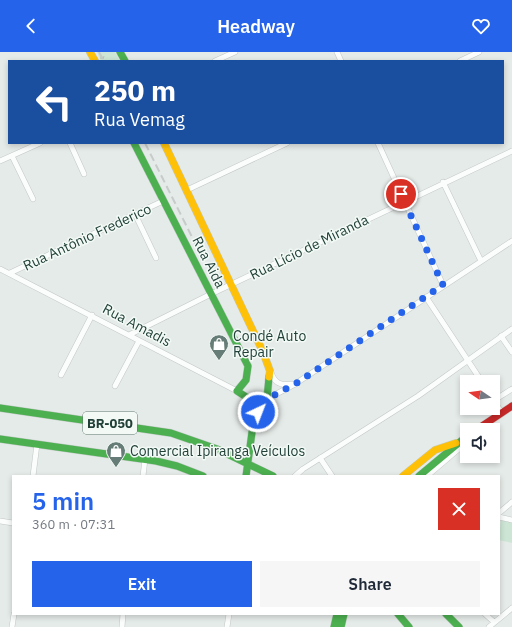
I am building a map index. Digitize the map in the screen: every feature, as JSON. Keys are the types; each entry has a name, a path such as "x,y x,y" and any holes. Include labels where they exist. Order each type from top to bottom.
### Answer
{"main road":[{"name":"Rua Aida","path":"134,144 248,366 249,374 247,379 237,391"},
{"name":"Rua Aida","path":"164,144 263,352 270,371 267,399"},
{"name":"Rua Amadis","path":"237,391 260,406"},
{"path":"246,475 254,424 260,406 267,399"},
{"path":"488,423 512,406"},
{"name":"BR-050","path":"0,408 171,433 216,449 271,475"},
{"name":"BR-050","path":"0,438 145,459 177,466 200,475"},
{"path":"420,475 460,440"},
{"path":"404,475 435,450 456,443"},
{"path":"334,627 337,615"},
{"path":"341,627 344,615"},
{"path":"399,615 409,627"},
{"path":"447,615 459,627"}],"street":[{"path":"217,60 235,52"},
{"path":"462,60 479,52"},
{"path":"0,162 38,144"},
{"path":"70,144 84,174"},
{"path":"187,190 285,144"},
{"path":"378,144 443,285"},
{"name":"Rua Lício de Miranda","path":"129,335 230,284 443,182 512,151"},
{"path":"12,156 33,199"},
{"path":"443,182 481,261"},
{"name":"Rua Antônio Frederico","path":"10,273 163,201"},
{"path":"135,214 156,258"},
{"path":"267,399 295,384 512,240"},
{"name":"Rua Amadis","path":"0,269 92,315 139,341 237,391"},
{"path":"426,297 477,375"},
{"path":"61,375 92,315"},
{"path":"296,475 302,469 418,396 512,328"},
{"path":"501,336 512,352"},
{"path":"115,386 139,341"},
{"path":"270,371 272,378 279,384 295,384"},
{"path":"500,396 512,389"},
{"path":"33,475 38,444"},
{"path":"428,475 460,448"},
{"path":"320,458 331,475"},
{"path":"143,475 145,459"},
{"path":"500,512 512,502"},
{"path":"500,517 512,520"},
{"path":"0,521 12,523"},
{"path":"489,627 512,608"},
{"path":"12,627 14,615"},
{"path":"122,627 124,615"},
{"path":"227,627 229,615"},
{"path":"486,615 494,622"}],"green space":[{"path":"97,52 115,52 119,60 101,60"},
{"path":"501,518 512,520 512,543 500,540"}],"railway":[{"path":"99,52 103,60"},
{"path":"146,144 197,247"}],"traffic: fast":[{"path":"120,52 124,60"},
{"path":"135,144 248,366 246,380 237,391 260,406"},
{"path":"246,475 253,425 261,406 267,399 269,377"},
{"path":"0,408 171,433 217,449 271,475"},
{"path":"0,439 156,461 177,466 200,475"},
{"path":"420,475 460,442"},
{"path":"334,627 337,615"},
{"path":"341,627 344,615"},
{"path":"399,615 409,627"},
{"path":"447,615 459,627"}],"traffic: slow":[{"path":"90,52 94,60"},
{"path":"164,144 263,352 270,371 269,377"},
{"path":"404,475 435,450 456,443"}],"traffic: jam":[{"path":"486,423 512,406"}],"place":[{"name":"Condé Auto Repair","path":"219,361"},
{"name":"Comercial Ipiranga Veículos","path":"116,468"}],"route":[{"path":"258,412 260,406 267,399 295,384 443,285 401,194"}]}
